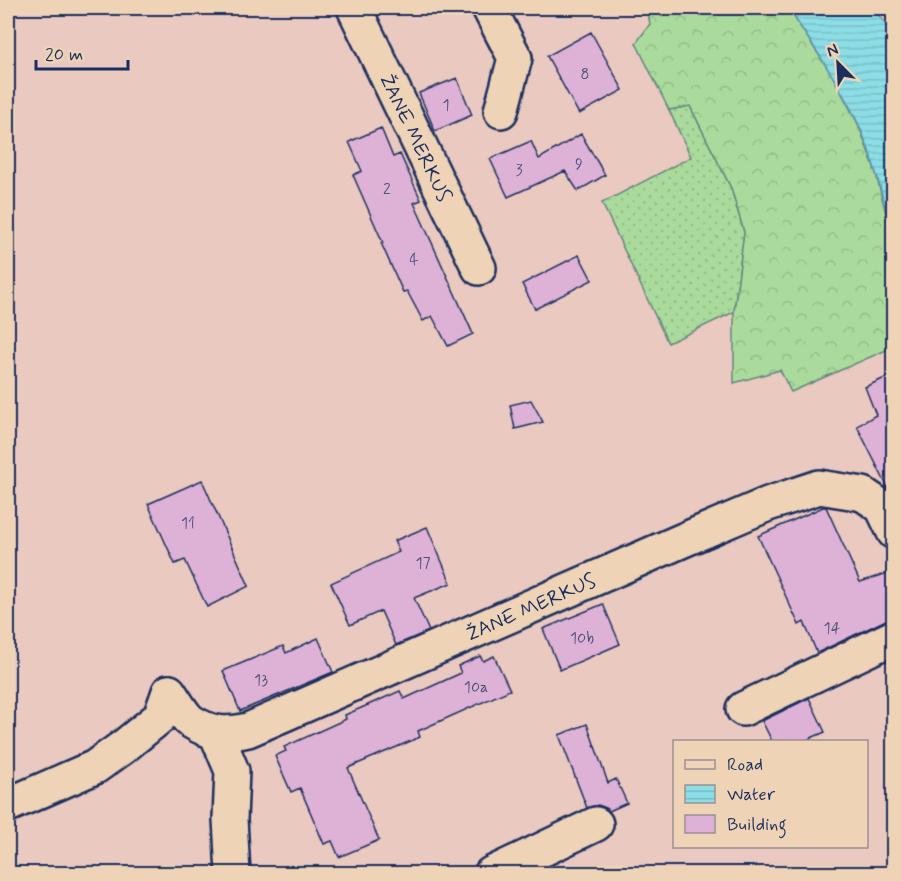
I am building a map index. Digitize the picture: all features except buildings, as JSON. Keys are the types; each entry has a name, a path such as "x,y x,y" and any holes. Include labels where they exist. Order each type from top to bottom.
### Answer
{"street":[{"name":"ŽANE MERKUS","path":"354,8 479,268"},
{"path":"489,8 515,58 501,111"},
{"name":"ŽANE MERKUS","path":"216,733 231,734 248,730 681,541 768,504 819,487 863,494 882,507 894,532"},
{"path":"742,709 894,637"},
{"path":"8,806 95,766 123,747 160,717 169,692 191,722 216,733 232,771 230,819 233,873"},
{"path":"490,873 596,824"}],"green space":[{"path":"647,8 788,8 832,75 858,124 875,170 893,242 893,347 791,392 780,370 734,383 734,312 744,232 731,188 690,106 669,110 636,43 650,24"},
{"path":"690,106 731,188 744,232 734,312 668,343 602,203 691,157 669,110"}],"water":[{"path":"788,8 873,8 893,34 893,242 874,166 858,123 834,78"}]}
